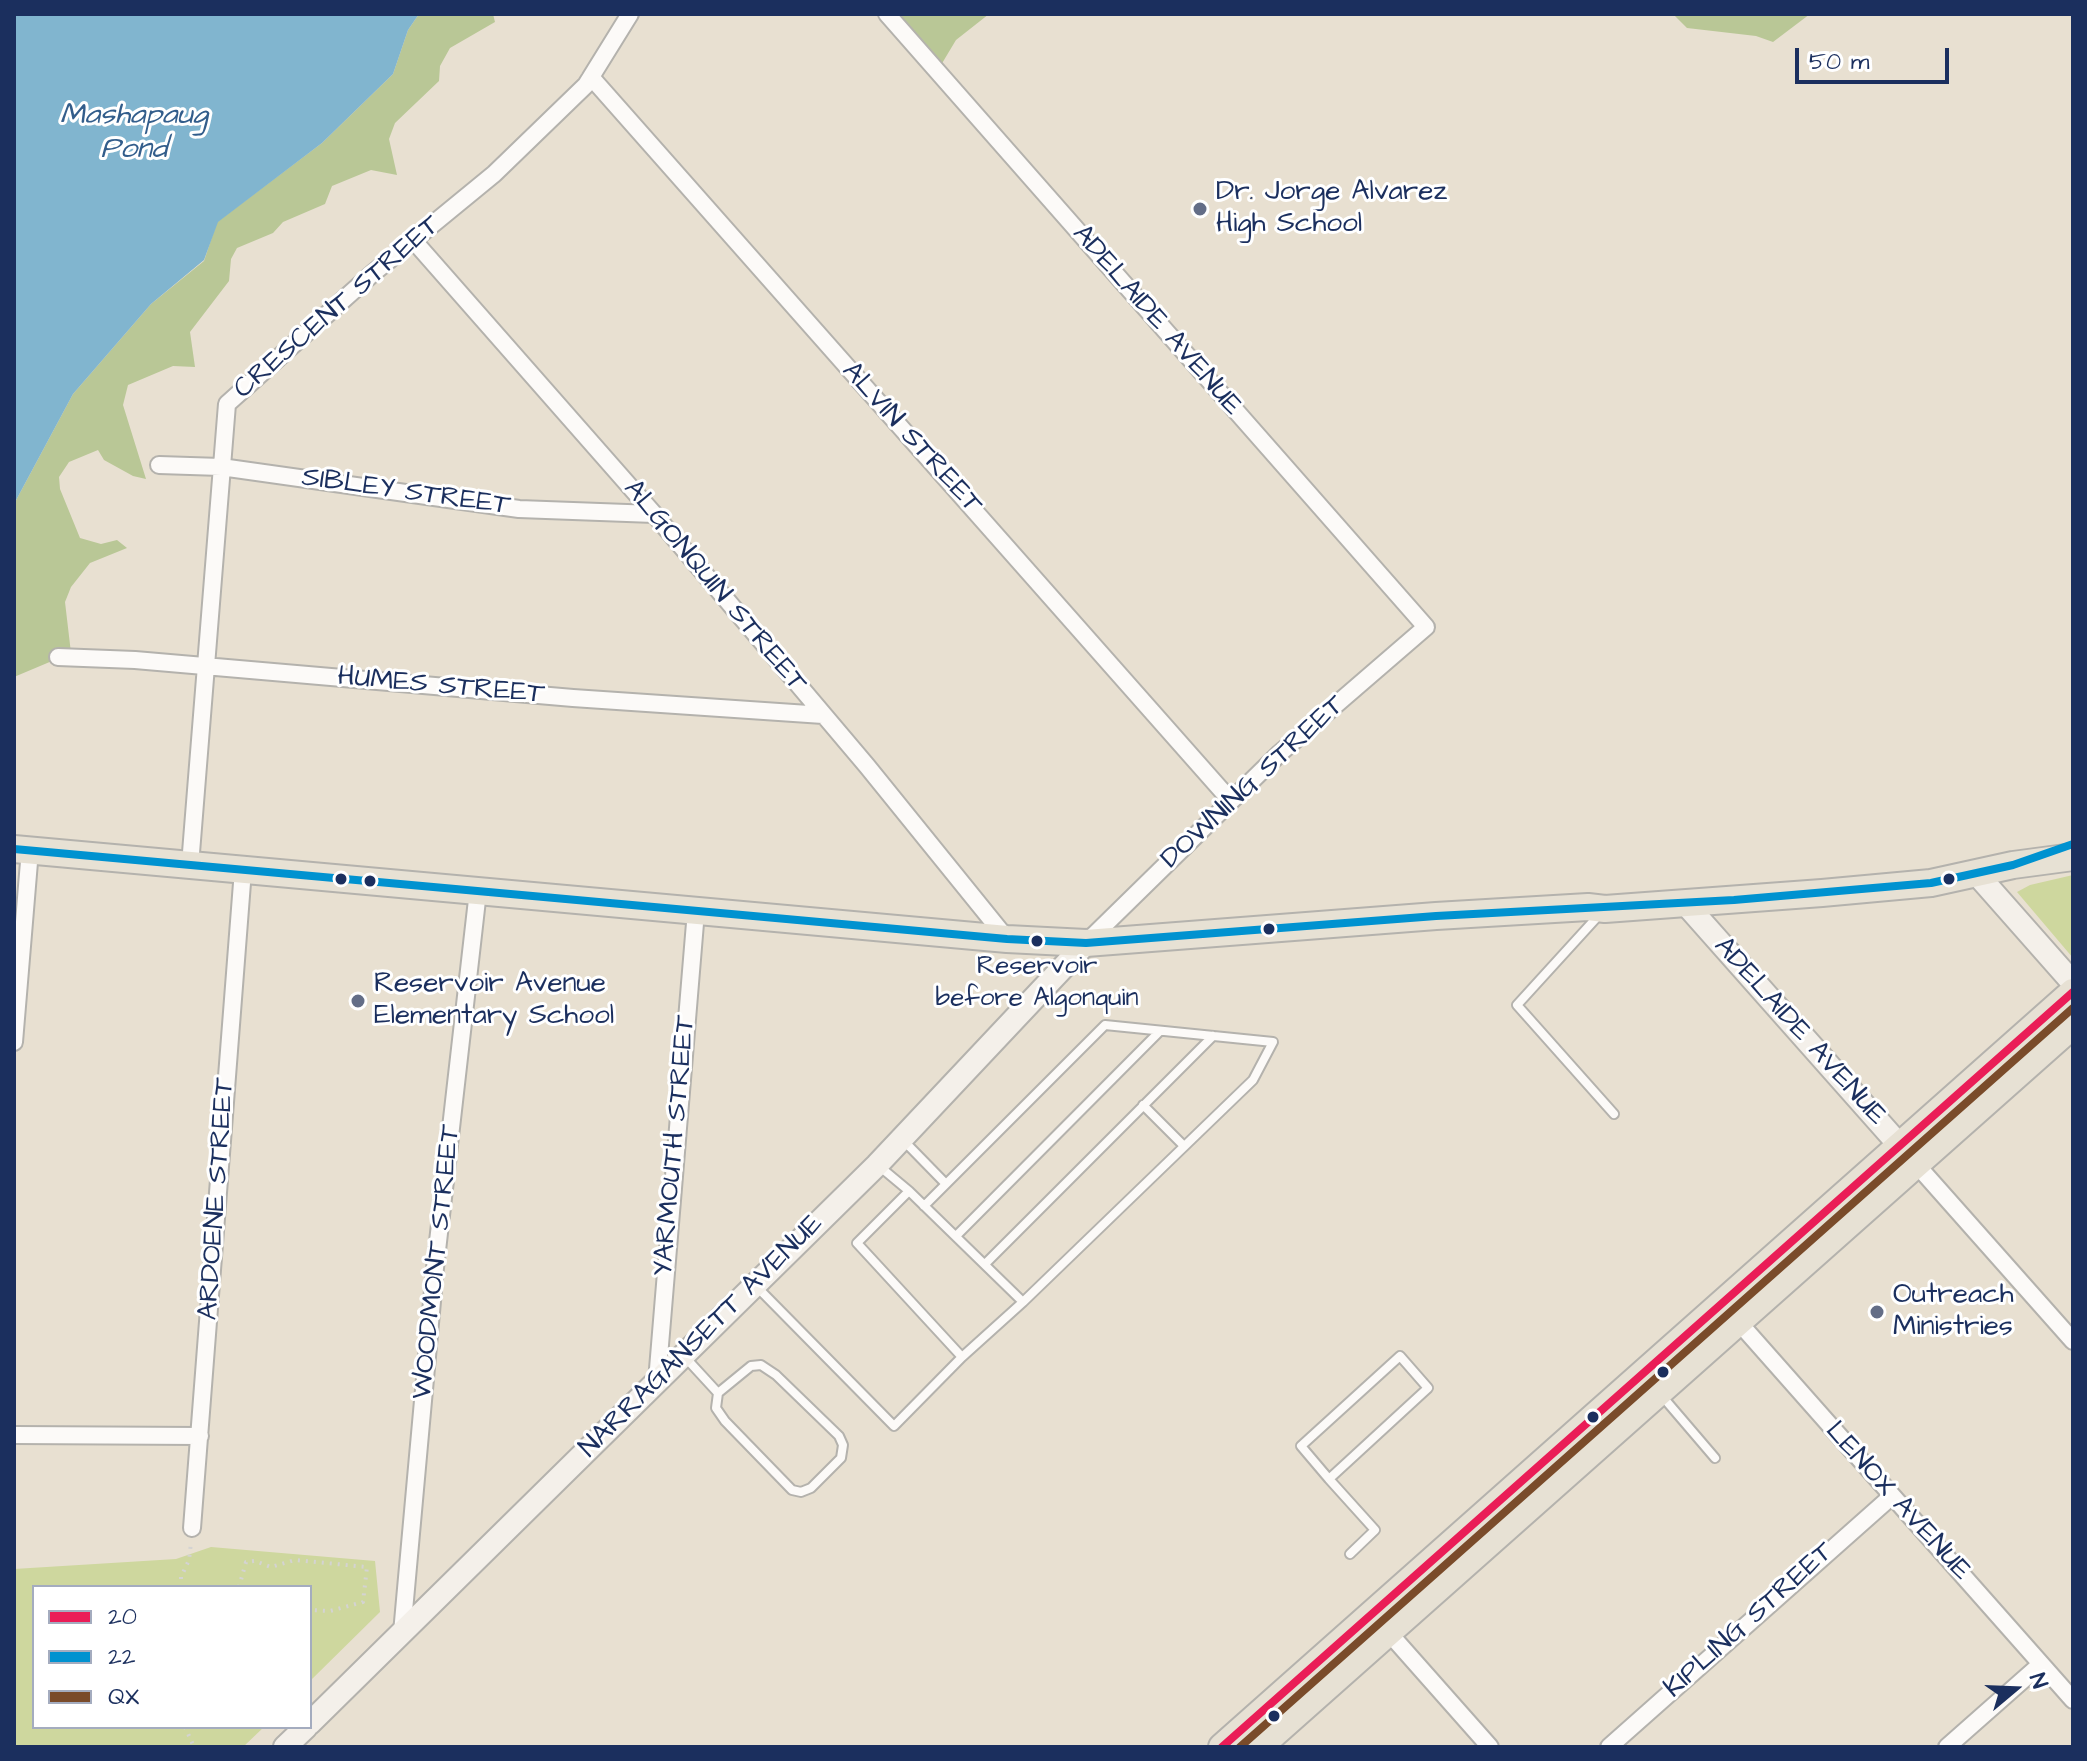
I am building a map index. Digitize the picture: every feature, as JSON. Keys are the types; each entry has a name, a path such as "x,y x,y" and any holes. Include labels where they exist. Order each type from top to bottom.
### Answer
{"main road":[{"path":"2013,865 2073,844"},
{"path":"22,849 1007,939 1086,943 1931,883 2013,865 2073,857"},
{"path":"1259,1747 1380,1623 1908,1155 2073,992"},
{"path":"1908,1155 2073,1025"},
{"path":"1222,1747 1380,1623 1659,1392 1730,1313"}],"street":[{"name":"CRESCENT STREET","path":"190,865 227,404 372,274 494,174 591,77 630,14"},
{"name":"ADELAIDE AVENUE","path":"887,14 1426,627"},
{"name":"ALVIN STREET","path":"591,77 1231,801"},
{"name":"ALGONQUIN STREET","path":"414,241 654,514 1007,939"},
{"name":"SIBLEY STREET","path":"159,465 221,467 519,509 654,514"},
{"name":"DOWNING STREET","path":"1086,943 1280,753 1426,627"},
{"name":"HUMES STREET","path":"58,657 823,715"},
{"path":"14,1042 22,849"},
{"name":"ARDOENE STREET","path":"192,1528 243,870"},
{"path":"1975,872 2073,983"},
{"name":"WOODMONT STREET","path":"402,1633 435,1268 478,891"},
{"name":"ADELAIDE AVENUE","path":"1684,902 2073,1341"},
{"name":"YARMOUTH STREET","path":"657,1381 696,911"},
{"name":"NARRAGANSETT AVENUE","path":"312,1721 877,1165 1086,943"},
{"name":"LENOX AVENUE","path":"1730,1313 2073,1700"},
{"path":"14,1435 200,1436"},
{"name":"KIPLING STREET","path":"1609,1747 1892,1496"},
{"path":"1380,1623 1490,1747"},
{"path":"1947,1747 2041,1664"},
{"name":"NARRAGANSETT AVENUE","path":"285,1747 304,1729"}],"lane":[{"path":"1597,908 1517,1005 1614,1114"},
{"path":"755,1284 894,1426 962,1357 1253,1080 1273,1042 1105,1025 924,1206"},
{"path":"956,1236 1160,1031"},
{"path":"985,1264 1213,1036"},
{"path":"1143,1105 1184,1146"},
{"path":"901,1138 946,1184"},
{"path":"877,1165 909,1191 1023,1302"},
{"path":"909,1191 857,1243 962,1357"},
{"path":"683,1355 718,1393"},
{"path":"1329,1479 1428,1388 1400,1356 1301,1446 1329,1479 1375,1530 1350,1554"},
{"path":"761,1365 776,1375 839,1436 843,1445 841,1458 811,1488 801,1492 792,1490 725,1421 716,1408 718,1393 751,1366 761,1365"},
{"path":"1659,1392 1715,1458"}],"path":[{"path":"181,1585 181,1577 189,1560 192,1528"},
{"path":"240,1585 246,1562 255,1561 271,1567 295,1560 367,1567 363,1602 330,1611 312,1610"}],"green space":[{"path":"419,14 493,14 495,22 450,48 440,66 439,81 395,123 389,139 397,175 371,170 332,186 325,204 283,222 273,233 237,248 231,259 229,281 190,332 195,367 173,366 128,385 123,405 146,479 133,476 104,460 98,450 69,462 59,477 60,489 80,538 101,544 117,540 127,548 90,563 71,587 65,602 71,653 14,677 14,504 73,394 151,304 204,261 217,222 322,143 393,74 408,30"},
{"path":"890,14 989,14 956,40 938,70"},
{"path":"1673,14 1810,14 1773,42 1756,36 1687,28"},
{"path":"2073,875 2073,958 2017,892 2030,885"},
{"path":"211,1547 375,1561 380,1612 312,1679 312,1585 32,1585 32,1729 262,1729 243,1747 14,1747 14,1569 176,1559"}],"water":[{"name":"Mashapaug Pond","path":"14,14 419,14 408,30 393,74 322,143 218,222 204,260 151,304 73,394 14,504"}],"transit line":[{"name":"22","path":"14,849 1007,939 1086,943 1436,916 1734,900 1931,883 2013,865 2073,844"},
{"name":"20","path":"1222,1747 2073,992"},
{"name":"QX","path":"1240,1747 2073,1008"}],"place":[{"name":"Dr. Jorge Alvarez High School","path":"1200,209"},
{"name":"Reservoir before Algonquin","path":"1037,941"},
{"name":"Reservoir Avenue Elementary School","path":"358,1001"},
{"name":"Outreach Ministries","path":"1877,1312"}]}
